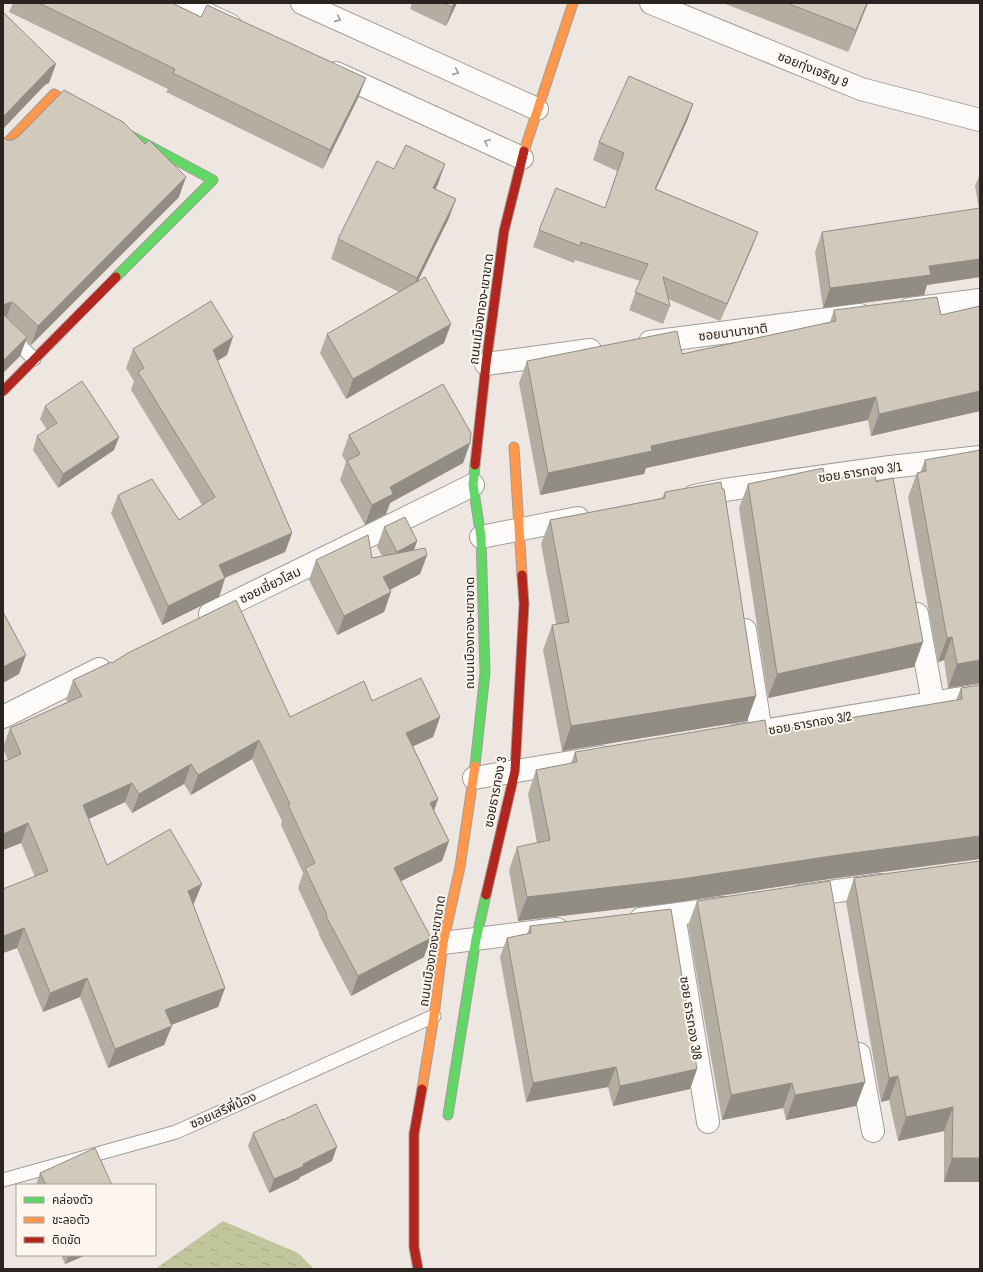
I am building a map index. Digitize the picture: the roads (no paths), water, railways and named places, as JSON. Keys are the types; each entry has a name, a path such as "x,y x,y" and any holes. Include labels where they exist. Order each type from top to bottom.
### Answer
{"street":[{"path":"183,3 248,33"},
{"path":"302,3 537,109"},
{"name":"ถนนเมืองทอง-เขาขาด","path":"418,1269 414,1247 414,1134 434,1016 444,943 460,867 474,778 485,673 481,537 473,485 486,364 504,231 522,158 573,3"},
{"name":"ซอยทุ่งเจริญ 9","path":"651,3 861,89 980,120"},
{"path":"320,66 522,158"},
{"path":"3,147 54,94 96,117"},
{"path":"3,391 213,180 109,124"},
{"name":"ซอยนานาชาติ","path":"486,364 980,300"},
{"name":"ซอยธารทอง 3","path":"448,1115 476,939 515,771 524,604 518,530 514,447"},
{"name":"ซอย ธารทอง 3/1","path":"677,499 725,498 891,475 980,457"},
{"name":"ซอยเชี่ยวโสม","path":"195,622 473,485"},
{"path":"481,537 599,514"},
{"path":"913,593 933,702"},
{"path":"742,607 761,732"},
{"path":"3,717 117,660"},
{"name":"ซอย ธารทอง 3/2","path":"722,738 980,695"},
{"path":"474,778 621,754"},
{"path":"784,898 902,882"},
{"path":"831,891 835,914"},
{"path":"619,922 745,904"},
{"name":"ซอย ธารทอง 3/8","path":"674,915 708,1122"},
{"path":"444,943 579,927"},
{"path":"856,1038 873,1131"}],"lane":[{"path":"3,329 34,359"},
{"name":"ซอยเสรีพี่น้อง","path":"3,1180 176,1132 434,1016"}],"water":[{"path":"223,1221 298,1253 314,1269 155,1269"}]}
